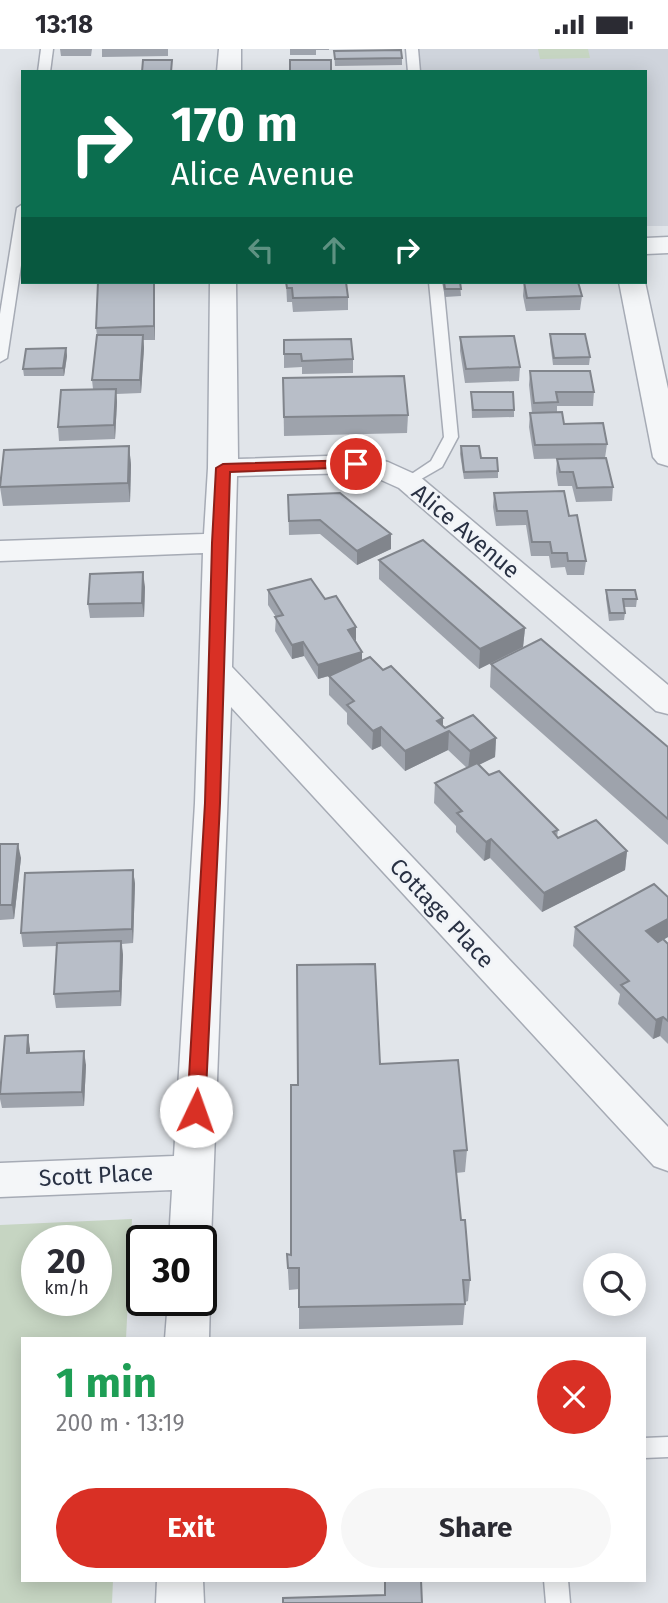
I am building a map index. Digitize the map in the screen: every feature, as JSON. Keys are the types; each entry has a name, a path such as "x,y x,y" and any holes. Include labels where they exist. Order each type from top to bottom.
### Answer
{"street":[{"path":"229,70 230,49"},
{"path":"647,246 668,245"},
{"path":"191,1225 217,671 223,468 223,284"},
{"path":"632,284 668,457"},
{"name":"Alice Avenue","path":"223,468 356,464 378,468 409,482 668,703"},
{"path":"0,551 219,543"},
{"name":"Cottage Place","path":"217,671 668,1154"},
{"name":"Scott Place","path":"0,1180 193,1172"},
{"path":"187,1337 188,1316"},
{"path":"180,1582 180,1603"}],"lane":[{"path":"44,70 47,49"},
{"path":"412,49 414,70"},
{"path":"0,358 21,221"},
{"path":"409,482 437,464 451,437 436,284"},
{"path":"646,1448 668,1447"},
{"path":"556,1582 558,1603"}],"shaded area":[{"path":"418,49 668,49 668,226 647,226 647,70 421,70"}],"green space":[{"path":"538,49 588,49 590,58 540,59"},
{"path":"132,1219 132,1225 126,1225 126,1337 21,1337 21,1582 113,1582 112,1603 0,1603 0,1225"}],"building":[{"path":"401,50 402,58 335,59 334,51"},
{"path":"143,60 172,60 171,70 142,70"},
{"path":"290,60 331,60 331,70 290,70"},
{"path":"98,284 154,284 154,326 96,328"},
{"path":"286,284 346,284 348,297 293,298 292,288 287,288"},
{"path":"444,284 460,284 461,289 445,289"},
{"path":"524,284 579,284 582,296 527,298"},
{"path":"550,334 585,334 590,357 554,358"},
{"path":"97,335 143,335 140,380 92,380"},
{"path":"514,336 520,367 466,369 460,337"},
{"path":"351,339 353,359 302,361 301,354 284,354 284,340"},
{"path":"66,348 63,368 23,369 26,349"},
{"path":"530,371 590,371 594,392 556,392 558,402 534,403"},
{"path":"404,376 408,415 284,417 283,378"},
{"path":"116,389 114,425 58,427 61,390"},
{"path":"471,392 513,392 514,410 473,410"},
{"path":"562,412 564,424 603,423 607,444 535,445 530,413"},
{"path":"129,446 128,483 0,487 4,450"},
{"path":"461,446 479,446 481,458 497,458 498,471 464,472"},
{"path":"606,458 613,487 577,488 573,472 560,472 557,459"},
{"path":"564,491 569,516 577,515 586,561 568,561 567,553 552,553 550,542 532,542 527,511 497,511 494,493"},
{"path":"340,493 391,534 357,551 320,520 289,521 288,495"},
{"path":"423,540 525,628 480,649 379,560"},
{"path":"143,572 142,603 88,604 90,574"},
{"path":"311,579 325,599 336,596 356,627 348,630 362,652 318,665 303,642 292,645 275,617 283,615 268,590"},
{"path":"606,590 635,590 637,599 623,599 625,613 610,613"},
{"path":"541,639 668,747 668,819 491,664"},
{"path":"370,657 383,670 391,666 443,718 437,721 445,728 473,715 496,738 470,751 449,731 405,751 381,727 373,731 347,705 354,701 329,676"},
{"path":"477,763 489,775 499,771 558,830 553,832 558,838 596,820 627,851 544,893 491,839 486,842 457,813 462,811 435,783"},
{"path":"0,844 18,844 12,905 0,905"},
{"path":"133,870 132,929 21,933 25,873"},
{"path":"654,884 668,897 668,919 646,931 658,942 663,939 668,944 668,1021 663,1017 656,1020 621,985 629,981 575,927"},
{"path":"121,941 120,991 54,994 57,943"},
{"path":"375,964 380,1064 458,1060 467,1150 454,1151 461,1220 465,1220 470,1280 463,1280 465,1304 299,1307 299,1268 288,1268 287,1254 291,1255 291,1085 298,1085 297,965"},
{"path":"28,1035 27,1053 84,1051 82,1092 0,1094 5,1036"},
{"path":"385,1582 421,1582 422,1603 283,1603 283,1598 385,1595"}],"route":[{"path":"196,1111 212,803 223,468 356,464"}]}
